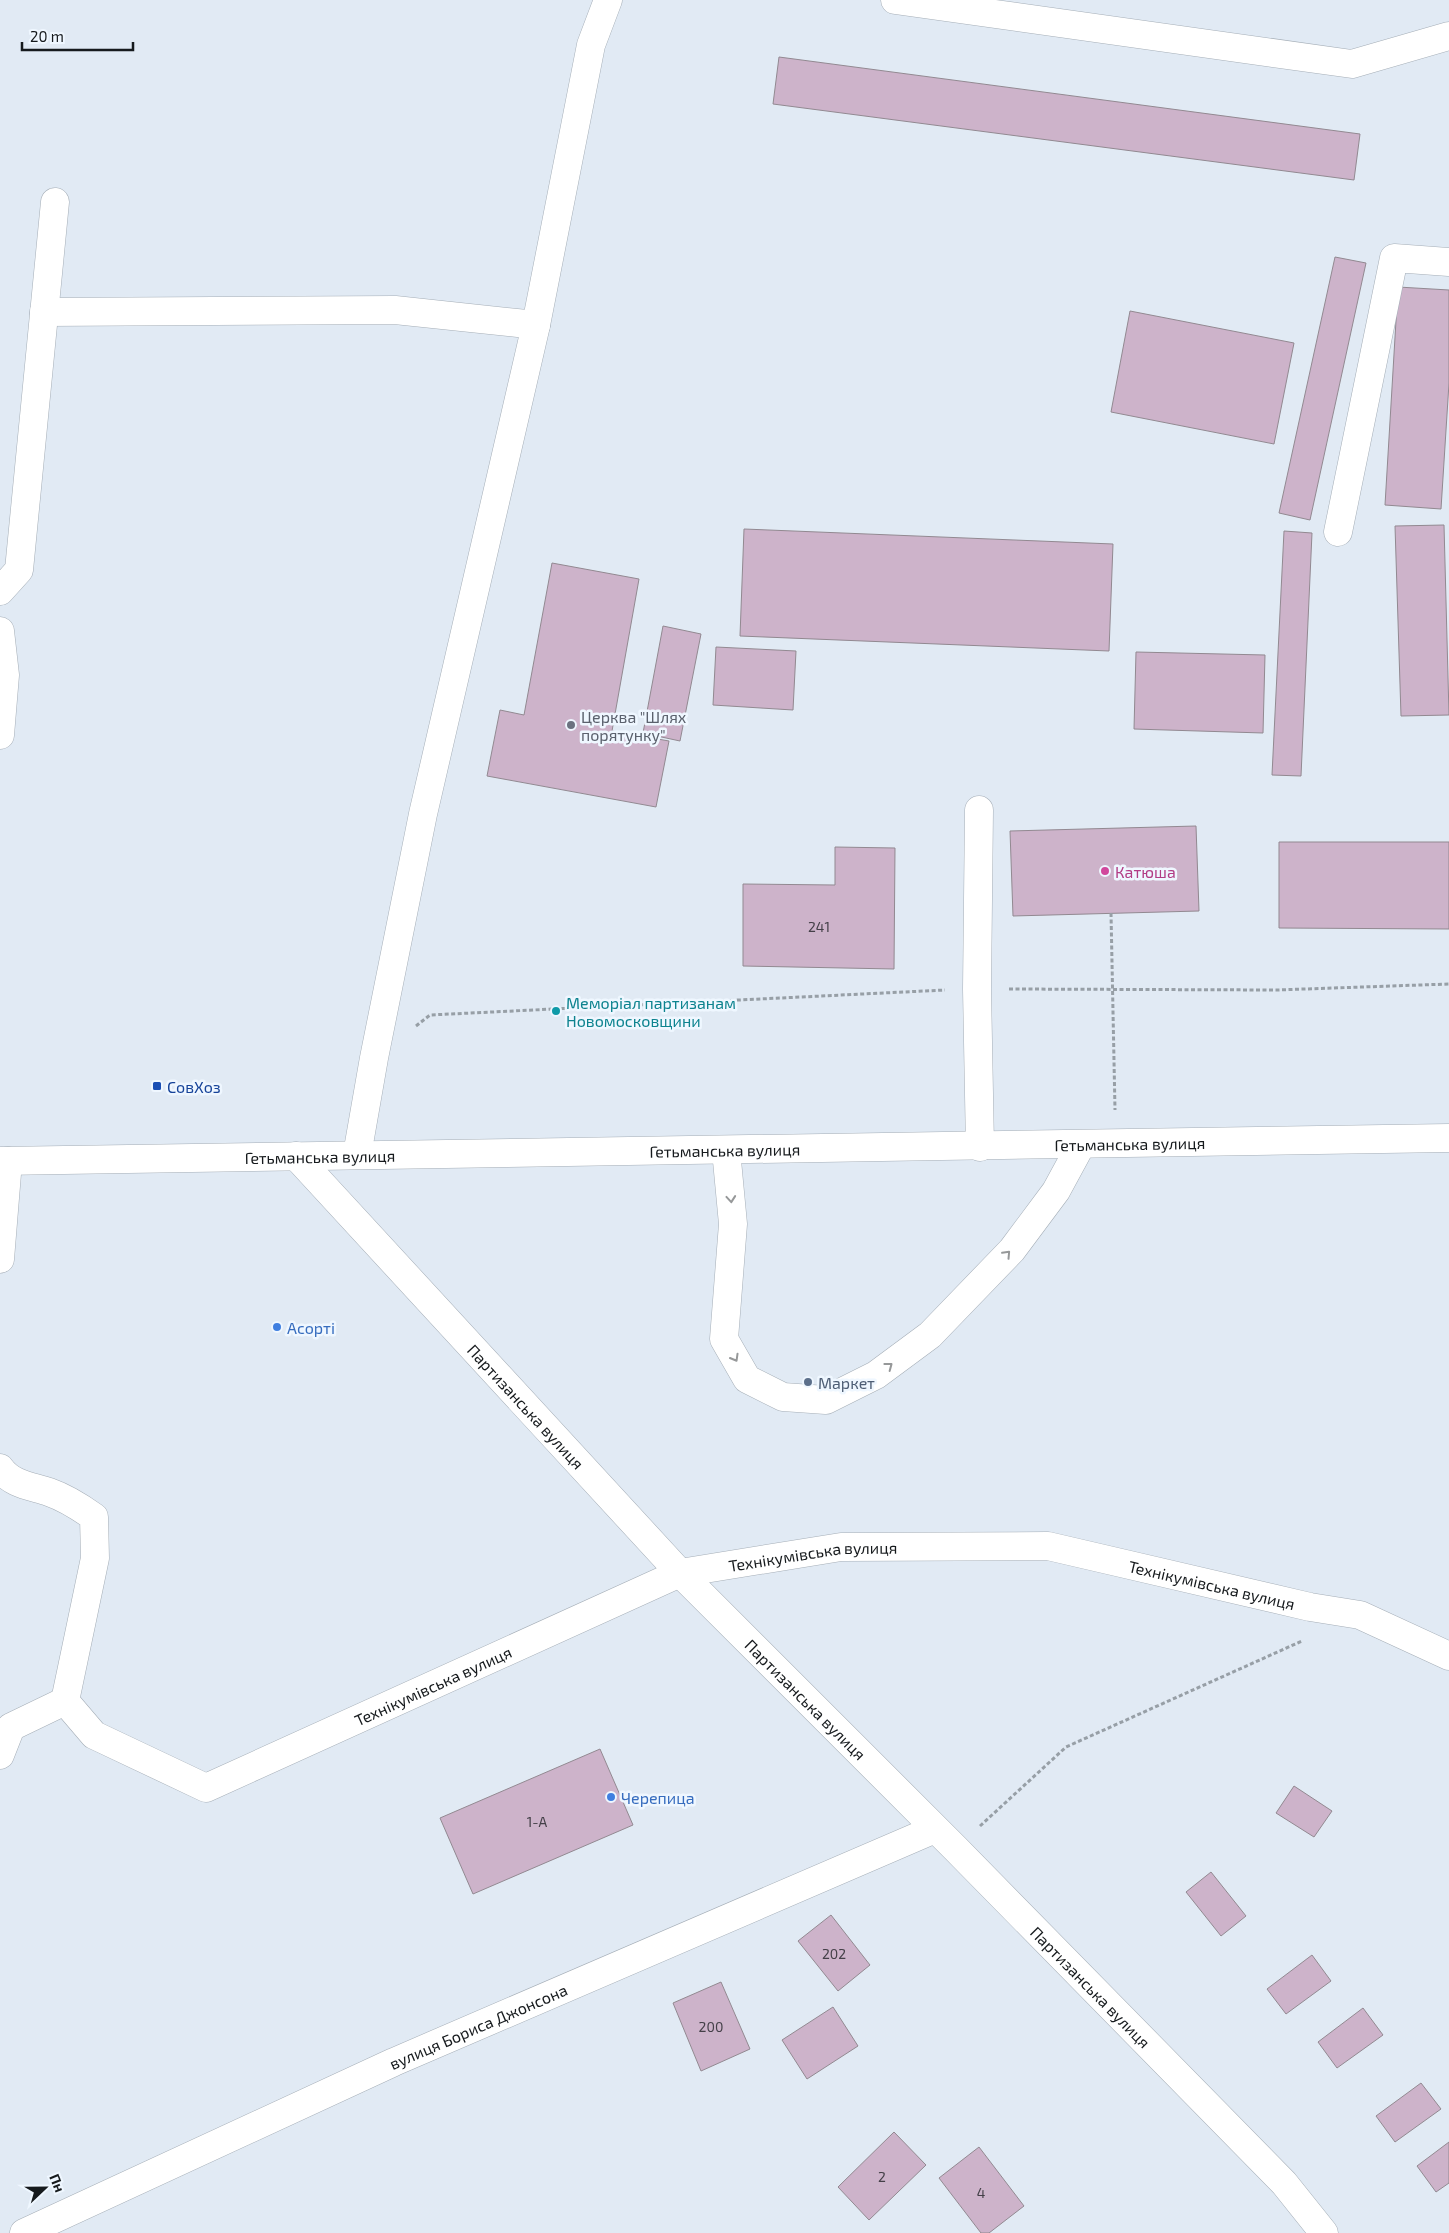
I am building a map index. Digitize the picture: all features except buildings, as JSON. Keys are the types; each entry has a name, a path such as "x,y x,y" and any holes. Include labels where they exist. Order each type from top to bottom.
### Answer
{"main road":[{"path":"357,1155 374,1058 425,804 536,325 591,45 608,0"},
{"path":"895,0 1352,64 1449,36"},
{"path":"0,590 19,570 54,202"},
{"path":"1338,532 1394,258 1449,262"},
{"path":"44,312 395,310 536,325"},
{"path":"0,631 5,675 0,735"},
{"path":"979,810 977,989 980,1147"},
{"name":"Гетьманська вулиця","path":"4,1161 1115,1144 1449,1142"},
{"path":"726,1150 733,1224 724,1339 747,1379 782,1397 826,1400 876,1375 930,1335 1012,1250 1056,1191 1081,1145"},
{"name":"Партизанська вулиця","path":"296,1156 680,1573 955,1848 1284,2183 1324,2233"},
{"path":"0,1259 4,1161"},
{"path":"0,1468 20,1484 50,1492 77,1505 94,1517 95,1558 65,1701 11,1727 0,1755"},
{"name":"Технікумівська вулиця","path":"65,1701 94,1735 206,1788 680,1573 841,1547 1048,1546 1310,1606 1360,1615 1449,1656"},
{"name":"вулиця Бориса Джонсона","path":"24,2233 394,2062 936,1829"}],"path":[{"path":"1111,913 1115,1144"},
{"path":"374,1058 430,1015 977,989 1276,990 1449,984"},
{"path":"955,1848 1066,1747 1306,1639"}],"place":[{"name":"Церква \"Шлях порятунку\"","path":"571,725"},
{"name":"Катюша","path":"1105,871"},
{"name":"Меморіал партизанам Новомосковщини","path":"556,1011"},
{"name":"СовХоз","path":"157,1086"},
{"name":"Асорті","path":"277,1327"},
{"name":"Маркет","path":"808,1382"},
{"name":"Черепица","path":"611,1797"}]}
